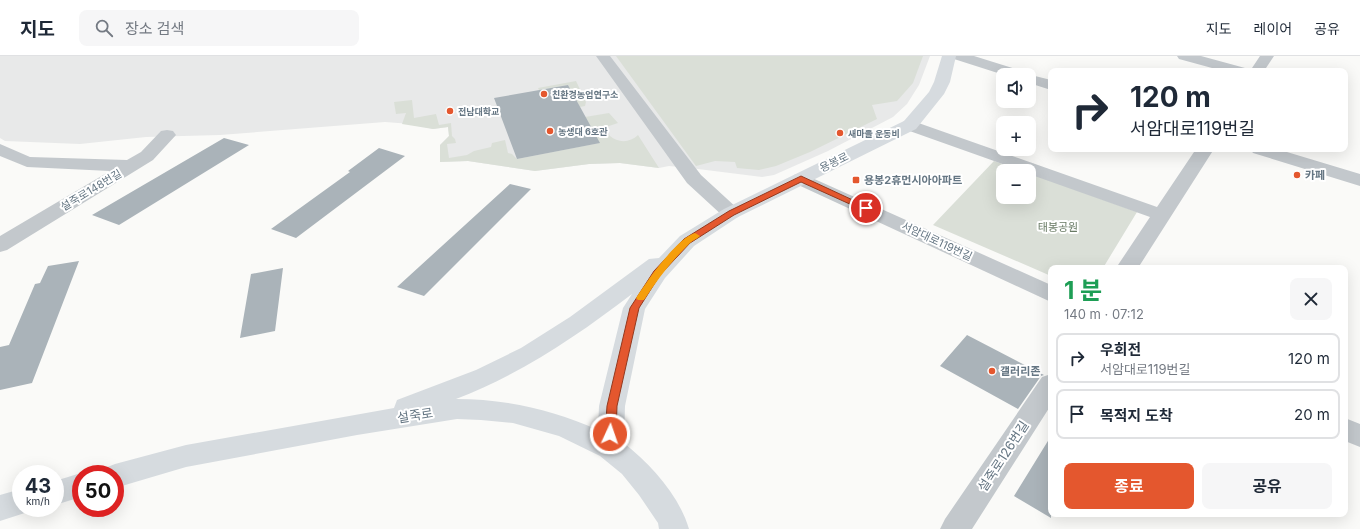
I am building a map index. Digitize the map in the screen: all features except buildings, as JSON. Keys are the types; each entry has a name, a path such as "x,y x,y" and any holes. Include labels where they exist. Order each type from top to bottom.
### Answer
{"main road":[{"name":"용봉로","path":"610,448 612,406 634,308 657,273 687,241 732,213 910,125 936,94 942,82 950,56"},
{"path":"357,424 469,384 528,355 580,322 687,241"},
{"name":"설죽로","path":"124,473 186,456 357,424 457,409 513,413 565,427 610,448 632,466 649,486 671,518 674,529"},
{"path":"0,508 12,505"}],"street":[{"path":"603,56 694,179 732,213"},
{"path":"959,56 998,68"},
{"path":"1184,56 1229,68"},
{"path":"1259,68 1267,56"},
{"path":"1036,80 1048,83"},
{"path":"910,125 1162,215"},
{"path":"130,166 155,149 167,135"},
{"name":"설죽로148번길","path":"0,149 27,162 130,166"},
{"path":"1129,265 1203,152"},
{"path":"1270,152 1360,180"},
{"name":"설죽로148번길","path":"0,245 130,166"},
{"name":"서암대로119번길","path":"801,179 1048,293"},
{"name":"설죽로126번길","path":"955,529 1048,389"},
{"path":"1348,430 1360,436"}],"shaded area":[{"name":"전남대학교","path":"0,56 930,56 919,85 907,104 893,117 828,151 774,175 762,177 690,168 669,166 659,168 620,163 589,164 535,171 468,161 440,162 440,145 449,136 448,127 433,129 411,124 385,122 220,135 146,137 80,144 5,141 0,138"}],"green space":[{"path":"616,56 923,56 913,83 897,101 872,105 877,119 810,152 776,166 759,170 737,168 735,162 715,161 696,166"},
{"path":"576,81 586,102 585,106 580,107 568,85 539,90 538,88"},
{"path":"412,100 414,118 436,114 439,125 451,123 452,136 456,143 447,144 449,158 467,155 474,151 491,147 492,143 505,140 508,153 512,154 517,159 599,143 585,117 609,113 618,123 609,126 607,131 610,136 620,141 628,141 638,135 659,168 620,163 589,164 535,171 468,161 440,162 440,145 449,136 448,127 433,129 402,124 406,113 396,114 394,102"},
{"name":"태봉공원","path":"994,161 1003,164 996,164 996,204 1036,204 1036,176 1137,212 1105,265 1048,265 1048,275 933,225"}],"slow traffic":[{"path":"641,298 657,273 687,241 695,236"}],"place":[{"name":"친환경농업연구소","path":"544,94"},
{"name":"전남대학교","path":"450,111"},
{"name":"농생대 6호관","path":"550,131"},
{"name":"새마을 운동비","path":"840,133"},
{"name":"카페","path":"1297,175"},
{"name":"용봉2휴먼시아아파트","path":"856,180"},
{"name":"갤러리존","path":"992,371"}],"route":[{"path":"610,434 612,406 625,342 634,308 657,273 687,241 732,213 801,179 866,208"}]}
